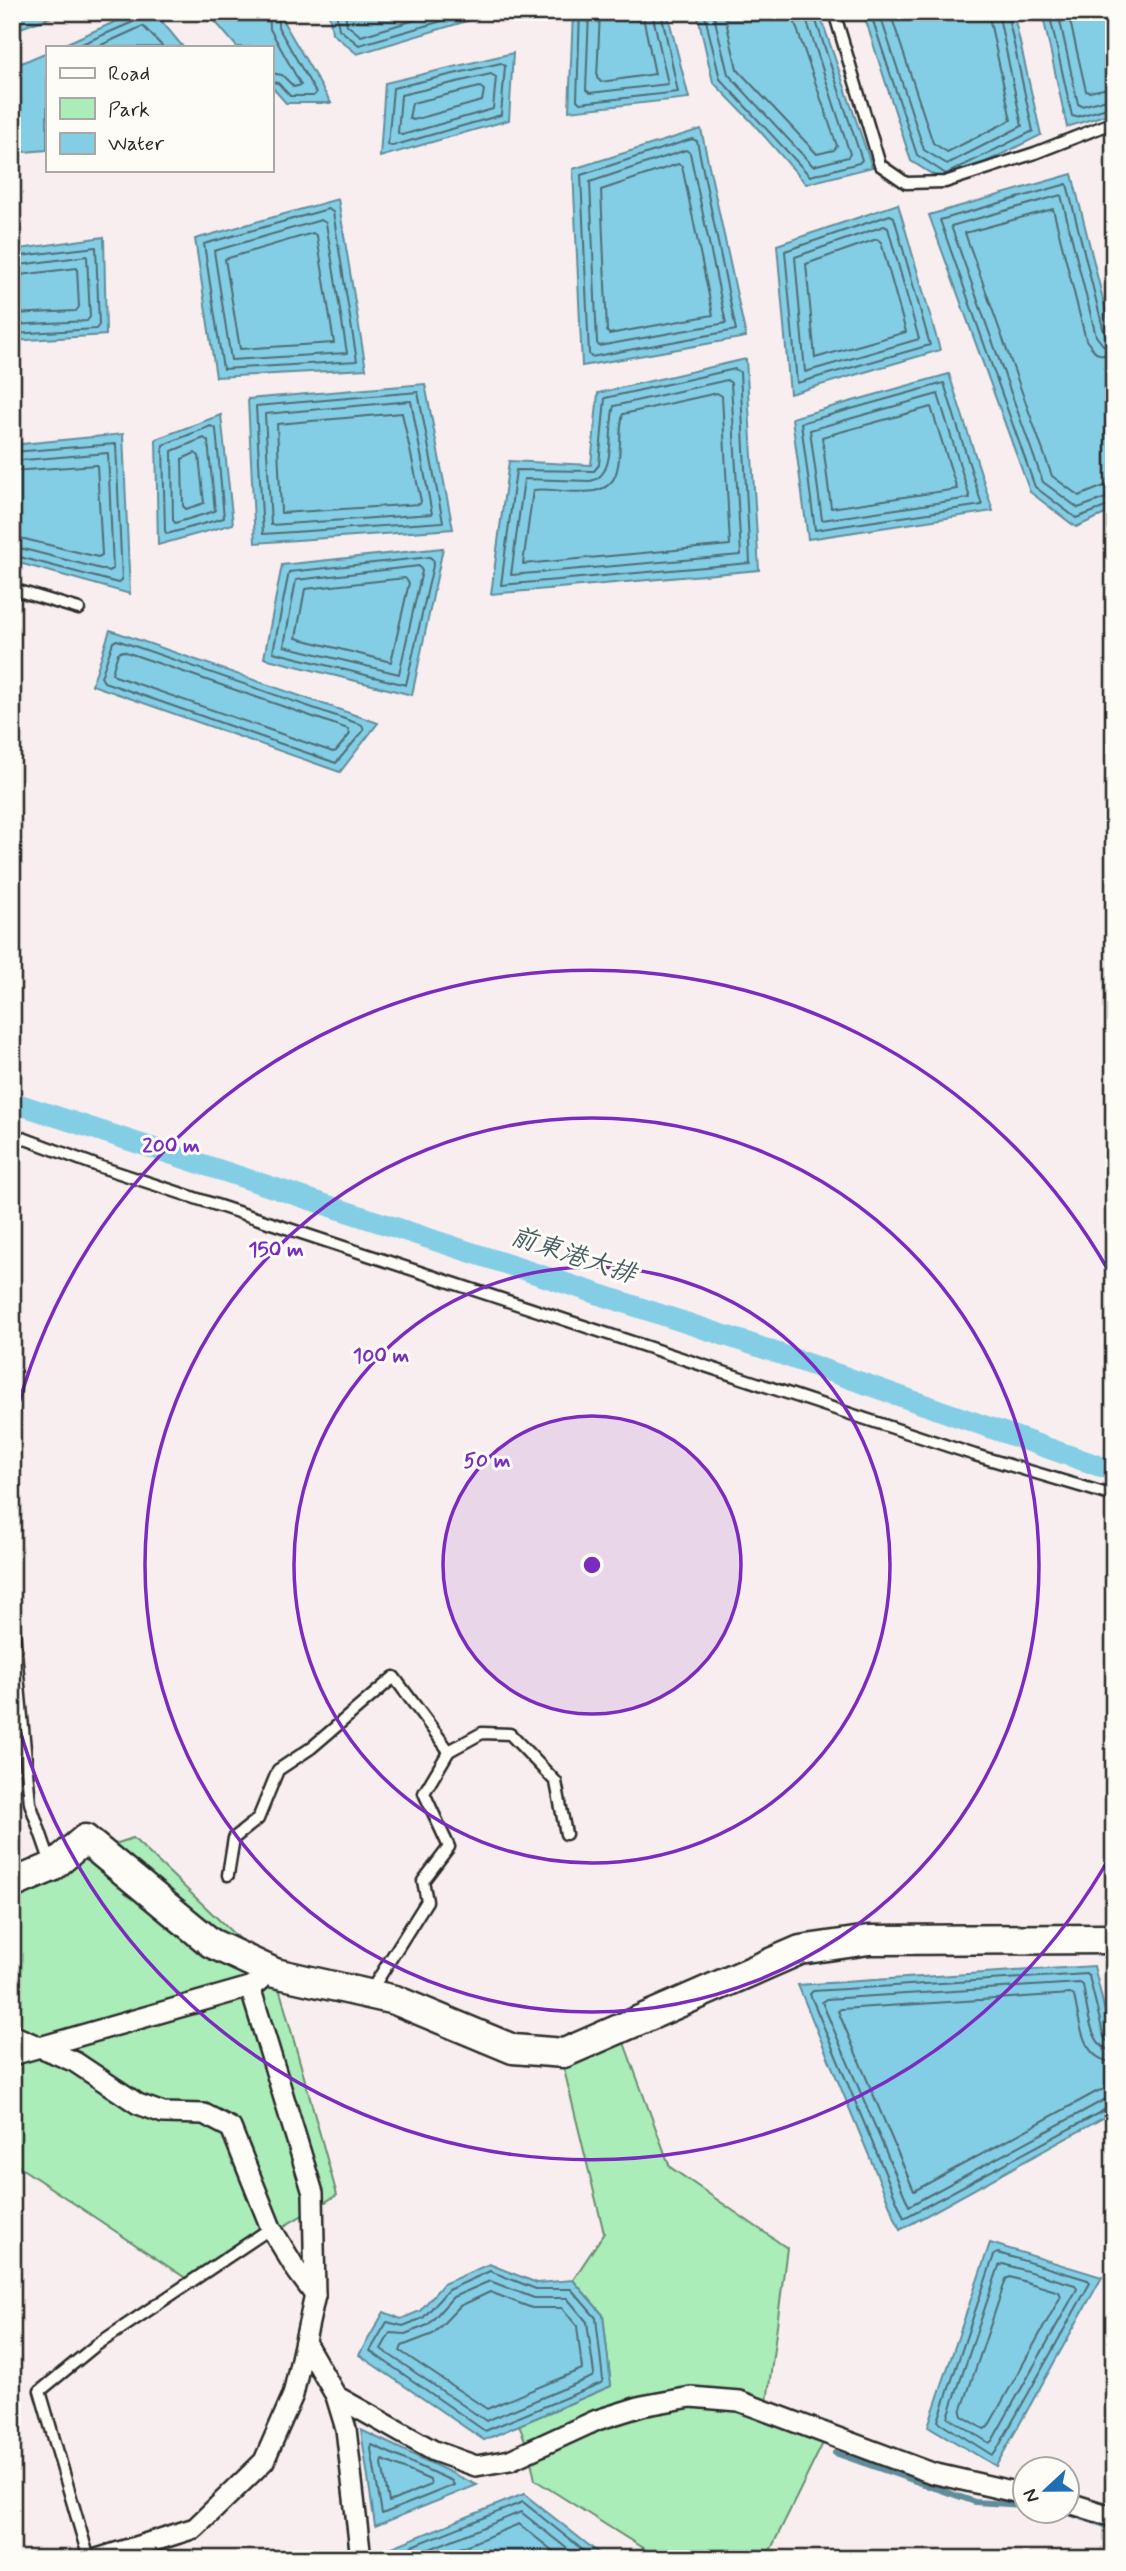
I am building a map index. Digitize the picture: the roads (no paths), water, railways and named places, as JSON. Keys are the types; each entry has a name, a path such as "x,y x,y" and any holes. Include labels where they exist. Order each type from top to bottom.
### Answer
{"main road":[{"path":"12,1884 52,1867 85,1839 211,1943 275,1973 395,2000 513,2049 564,2053 800,1950 869,1940 1114,1939"}],"street":[{"path":"12,2055 250,1987 275,1973"},
{"path":"97,2559 195,2528 264,2461 293,2395 315,2295 313,2193 250,1987"},
{"path":"12,2035 75,2062 138,2104 163,2113 204,2113 231,2128 271,2228 315,2295"},
{"path":"305,2342 336,2396 346,2429 361,2559"},
{"path":"336,2396 434,2451 476,2466 510,2460 597,2420 642,2406 691,2397 739,2401 932,2473 1010,2491"},
{"path":"1080,2506 1114,2517"}],"lane":[{"path":"834,12 880,165 906,183 945,182 1035,153 1114,122"},
{"path":"12,589 79,609"},
{"path":"12,1134 98,1166 975,1455 1114,1496"},
{"path":"12,1610 30,1803 52,1867"},
{"path":"228,1875 234,1838 258,1819 278,1770 311,1748 394,1677 449,1751"},
{"path":"368,1995 427,1901 423,1881 449,1847 424,1793 449,1751 482,1733 510,1734 556,1782 566,1834"},
{"path":"89,2559 40,2391 95,2346 271,2228"}],"water":[{"path":"12,12 65,12 12,31"},
{"path":"137,12 154,12 182,46 60,46"},
{"path":"207,12 285,12 284,23 331,103 286,103 273,88 273,46 236,46"},
{"path":"329,12 497,12 357,54 332,33"},
{"path":"573,12 667,12 689,98 569,111"},
{"path":"697,12 819,12 872,167 806,184 713,82"},
{"path":"863,12 1013,12 1041,135 945,182 911,161"},
{"path":"1042,12 1114,12 1114,112 1067,127"},
{"path":"46,52 46,150 12,153 12,67"},
{"path":"513,53 509,120 380,157 385,83"},
{"path":"701,129 746,337 582,366 573,169"},
{"path":"1072,174 1114,344 1114,510 1076,527 1030,492 929,215"},
{"path":"338,199 366,369 216,377 195,239"},
{"path":"898,204 940,350 790,394 777,245"},
{"path":"104,237 106,335 12,341 12,250"},
{"path":"746,359 759,570 491,594 509,461 591,465 598,393"},
{"path":"949,374 993,511 808,539 792,418"},
{"path":"425,384 453,529 255,543 248,399"},
{"path":"221,415 233,524 158,545 156,439"},
{"path":"123,434 130,594 12,561 12,445"},
{"path":"443,548 412,695 264,658 282,565"},
{"path":"110,630 378,723 340,772 92,685"},
{"path":"1094,1966 1114,2049 1114,2112 900,2230 798,1985"},
{"path":"990,2243 1102,2277 996,2466 928,2426"},
{"path":"489,2264 537,2283 573,2280 603,2315 611,2386 484,2440 359,2355 384,2312 401,2319 420,2311 443,2284"},
{"path":"361,2430 477,2485 375,2526"},
{"path":"524,2494 601,2555 602,2559 381,2559 380,2552"}],"waterway":[{"name":"前東港大排","path":"12,1102 757,1346 1114,1469"},
{"path":"835,2453 975,2502 1010,2504"},
{"path":"1080,2517 1114,2528"}]}
